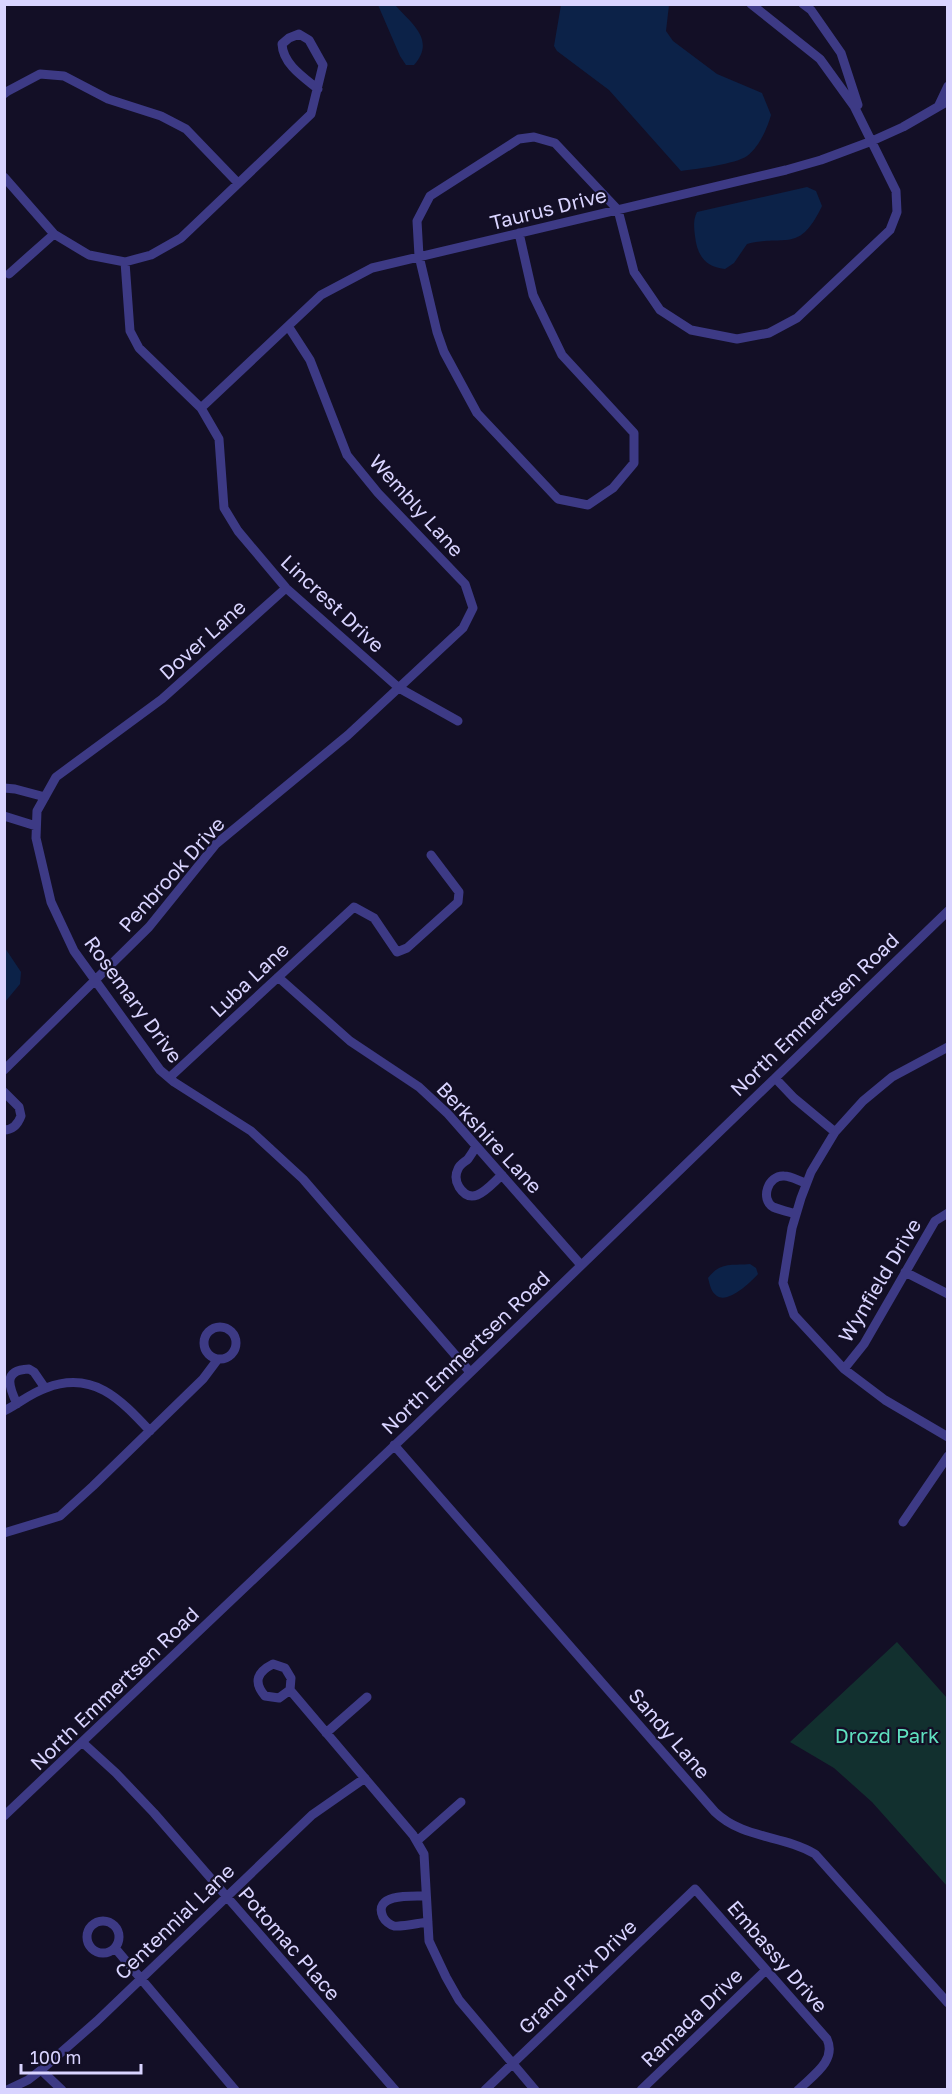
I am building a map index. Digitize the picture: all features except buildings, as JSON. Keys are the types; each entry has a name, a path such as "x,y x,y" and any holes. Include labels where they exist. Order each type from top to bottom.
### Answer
{"street":[{"path":"519,233 533,295 562,355 633,433 634,463 613,488 588,505 558,499 477,413 444,352 440,340 419,256 417,221 429,196 519,139 534,137 555,143 618,210 634,272 660,310 691,330 737,339 769,333 797,318 890,230 897,212 896,191 854,106 820,59 751,4"},
{"path":"803,4 811,10 841,53 872,141"},
{"path":"4,177 54,234 89,255 124,262 151,255 181,238 311,114 318,89 323,65 315,47 309,40 299,34 289,38 282,44 282,53 290,65 318,89"},
{"path":"4,94 40,74 64,76 108,99 161,116 186,129 238,183"},
{"name":"Taurus Drive","path":"201,408 321,296 372,268 786,170 872,141 903,127 943,103 948,86"},
{"path":"9,274 54,234"},
{"name":"Lincrest Drive","path":"124,262 130,331 139,348 201,408 219,439 224,508 238,531 286,588 399,688 459,722"},
{"name":"Wembly Lane","path":"288,326 310,360 347,455 378,493 465,584 473,608 464,628 399,688"},
{"name":"Dover Lane","path":"140,714 162,699 286,588"},
{"name":"Penbrook Drive","path":"4,1070 149,927 216,844 348,735 399,688"},
{"name":"Rosemary Drive","path":"140,714 56,777 37,811 36,838 51,902 74,951 160,1070 252,1131 303,1179 470,1372"},
{"path":"4,788 45,797"},
{"path":"4,816 36,826"},
{"name":"Luba Lane","path":"170,1078 354,907 374,918 398,952 407,948 458,902 459,892 431,855"},
{"name":"North Emmertsen Road","path":"4,1816 394,1445 948,911"},
{"name":"Berkshire Lane","path":"278,977 350,1041 419,1087 448,1114 581,1265"},
{"path":"948,1047 892,1077 863,1101 835,1132 806,1184 788,1247 783,1283 792,1311 844,1369 885,1400 948,1437"},
{"path":"775,1078 794,1098 835,1132"},
{"path":"4,1092 19,1107 21,1116 15,1126 4,1130"},
{"path":"476,1146 468,1159 458,1167 456,1178 460,1189 469,1196 477,1196 486,1191 502,1175"},
{"path":"796,1214 771,1206 766,1199 770,1182 777,1177 784,1176 806,1184"},
{"name":"Wynfield Drive","path":"844,1369 864,1344 935,1221 948,1213"},
{"path":"905,1272 948,1294"},
{"path":"4,1533 60,1516 150,1431 202,1379 218,1359"},
{"path":"17,1404 9,1387 11,1376 15,1372 29,1369 34,1372 45,1388"},
{"path":"4,1411 45,1388 68,1383 88,1384 108,1392 127,1407 150,1431"},
{"name":"Sandy Lane","path":"394,1445 715,1812 725,1821 742,1830 802,1847 815,1854 948,2003"},
{"path":"903,1522 948,1456"},
{"path":"290,1690 417,1841 424,1854 429,1941 459,2000 536,2090"},
{"path":"326,1733 367,1697"},
{"name":"Potomac Place","path":"82,1742 146,1805 395,2090"},
{"name":"Centennial Lane","path":"7,2090 28,2080 97,2021 312,1815 365,1778"},
{"path":"417,1841 461,1802"},
{"name":"Embassy Drive","path":"694,1889 826,2039 830,2050 826,2062 802,2088"},
{"name":"Grand Prix Drive","path":"485,2090 694,1889"},
{"path":"426,1896 398,1896 389,1899 384,1903 382,1911 388,1923 395,1926 428,1922"},
{"path":"115,1948 235,2090"},
{"name":"Ramada Drive","path":"641,2090 766,1970"},
{"path":"40,2070 62,2090"}],"green space":[{"name":"Drozd Park","path":"897,1642 947,1698 947,1886 872,1802 834,1768 790,1742"}],"water":[{"path":"378,5 395,5 419,33 423,48 414,65 406,65 400,56"},
{"path":"561,5 669,5 666,31 673,41 717,74 762,93 771,115 759,143 742,159 716,166 681,171 609,90 557,51 554,46"},
{"path":"807,187 816,191 822,206 814,221 799,236 747,244 734,263 725,269 712,266 703,259 696,243 694,230 697,212"},
{"path":"5,948 21,972 20,984 5,1002"},
{"path":"750,1264 756,1268 758,1274 745,1287 733,1295 722,1298 713,1292 708,1278 718,1269 727,1265"}]}
